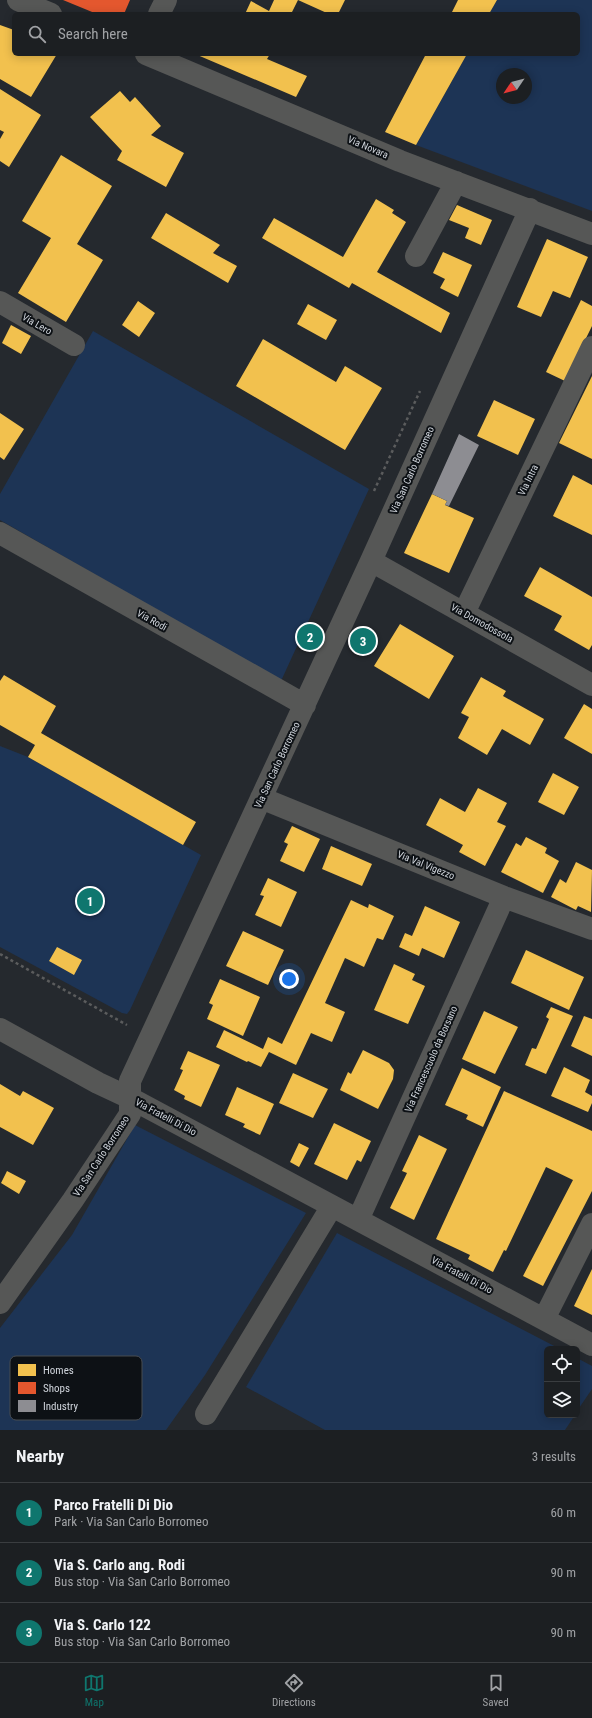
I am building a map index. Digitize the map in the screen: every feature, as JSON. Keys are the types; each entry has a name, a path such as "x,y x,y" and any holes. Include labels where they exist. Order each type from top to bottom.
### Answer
{"street":[{"path":"18,0 46,12"},
{"path":"160,12 166,0"},
{"name":"Via Novara","path":"151,56 400,161 530,209 592,234"},
{"path":"416,256 456,182"},
{"name":"Via San Carlo Borromeo","path":"0,1303 130,1114 130,1081 305,705 530,209"},
{"name":"Via Lero","path":"0,302 74,345"},
{"name":"Via Intra","path":"464,613 592,347"},
{"name":"Via Rodi","path":"0,533 305,705"},
{"name":"Via Domodossola","path":"371,561 592,685"},
{"name":"Via Val Vigezzo","path":"261,798 504,897 592,929"},
{"name":"Via Francescuolo da Borsano","path":"358,1220 504,897"},
{"name":"Via Fratelli Di Dio","path":"0,1029 98,1083 130,1098 592,1345"},
{"path":"206,1414 332,1206"},
{"path":"544,1319 592,1224"}],"path":[{"path":"374,491 420,390"},
{"path":"0,954 127,1025"}],"shaded area":[{"path":"497,0 592,0 592,211 416,145 466,56 580,56 580,12 490,12"},
{"path":"93,331 369,489 281,681 0,520 0,494"},
{"path":"0,746 28,757 201,855 127,1014 122,1013 0,947"},
{"path":"135,1125 306,1213 205,1375 166,1430 0,1430 0,1328 72,1235"},
{"path":"337,1233 554,1346 544,1346 544,1418 573,1418 565,1430 325,1430 246,1387"},
{"path":"580,1360 592,1366 592,1389 580,1407"}],"building: Homes":[{"path":"274,0 298,0 292,12 246,12 251,1 269,11"},
{"path":"298,0 345,0 339,12 325,12"},
{"path":"458,0 497,0 490,12 452,12"},
{"path":"0,25 12,29 12,56 56,56 31,97 0,79"},
{"path":"200,56 269,56 267,59 307,76 296,97"},
{"path":"425,56 466,56 416,145 385,132"},
{"path":"0,89 41,115 9,167 0,161 0,139 4,132 0,130"},
{"path":"120,91 130,102 135,97 161,126 151,135 184,153 166,187 117,160 122,151 90,117"},
{"path":"61,155 112,186 77,244 103,260 66,322 18,293 51,238 22,221"},
{"path":"376,199 394,210 392,213 406,222 377,272 450,313 441,333 352,283 349,288 262,238 274,218 343,257"},
{"path":"457,205 492,220 481,245 465,238 469,228 449,220"},
{"path":"166,213 220,245 213,253 237,266 228,283 151,238"},
{"path":"547,239 588,257 570,298 553,291 541,317 517,307"},
{"path":"443,252 472,265 458,297 440,288 445,279 433,273"},
{"path":"581,300 592,306 592,326 565,381 546,372"},
{"path":"138,301 155,313 139,337 122,325"},
{"path":"308,304 337,320 326,340 297,324"},
{"path":"11,325 31,336 21,354 2,343"},
{"path":"263,339 336,382 345,366 382,388 345,450 236,386"},
{"path":"592,376 592,459 559,443"},
{"path":"494,400 535,419 518,455 477,436"},
{"path":"0,413 24,429 4,460 0,457"},
{"path":"573,475 592,485 592,535 553,516"},
{"path":"432,494 447,501 445,505 474,518 449,573 404,553"},
{"path":"540,567 592,597 592,645 589,650 554,630 562,616 524,596"},
{"path":"400,624 454,656 429,699 374,666"},
{"path":"4,675 56,706 41,733 196,822 183,845 28,757 35,745 0,725 0,681"},
{"path":"481,677 506,691 503,696 544,719 530,745 502,729 487,755 458,738 469,717 461,713"},
{"path":"584,704 592,709 592,754 564,738"},
{"path":"553,773 579,787 564,815 538,802"},
{"path":"478,788 507,803 497,822 506,826 485,866 459,852 463,845 426,825 440,798 465,812"},
{"path":"292,826 320,839 304,872 280,861 288,844 284,842"},
{"path":"526,837 547,848 545,853 559,861 543,893 501,872 516,843 521,846"},
{"path":"331,846 372,864 362,886 322,869"},
{"path":"576,862 592,870 591,912 578,906 576,910 551,897 560,879 566,883"},
{"path":"268,878 297,892 281,927 255,915 264,896 260,895"},
{"path":"351,900 368,908 369,904 394,916 383,940 377,938 364,967 345,958 325,1003 345,1012 332,1042 311,1033 296,1065 269,1052 261,1067 216,1047 224,1030 263,1049 268,1037 282,1044"},
{"path":"425,906 460,922 444,958 422,948 419,956 399,947 405,933 412,936"},
{"path":"243,931 284,950 268,985 226,966"},
{"path":"57,947 82,960 74,975 49,961"},
{"path":"526,950 584,977 569,1010 511,983"},
{"path":"394,964 415,974 412,980 425,986 408,1024 374,1010"},
{"path":"220,979 260,997 243,1036 207,1019 213,1005 209,1003"},
{"path":"551,1007 573,1016 546,1074 525,1065 532,1048 536,1049 549,1019 546,1017"},
{"path":"484,1011 518,1027 495,1074 462,1059"},
{"path":"584,1016 592,1019 592,1056 571,1046"},
{"path":"363,1050 389,1063 394,1070 393,1079 378,1109 340,1090 348,1072 351,1074"},
{"path":"188,1051 220,1065 201,1107 184,1099 185,1096 174,1090 183,1070 180,1069"},
{"path":"564,1067 590,1080 585,1092 592,1096 592,1103 588,1112 551,1096"},
{"path":"462,1068 501,1087 483,1127 466,1119 468,1115 445,1105"},
{"path":"293,1073 328,1089 313,1118 279,1103"},
{"path":"0,1084 20,1096 23,1091 54,1108 33,1145 0,1127"},
{"path":"237,1087 274,1104 260,1135 243,1127 245,1124 225,1115"},
{"path":"504,1091 592,1131 592,1191 543,1286 523,1276 573,1180 546,1167 506,1251 504,1250 493,1272 468,1259 470,1255 436,1239"},
{"path":"334,1123 371,1141 361,1162 357,1160 347,1180 314,1164"},
{"path":"419,1135 447,1149 414,1220 390,1208 407,1173 402,1171"},
{"path":"299,1143 309,1148 299,1167 290,1162"},
{"path":"7,1171 26,1181 19,1194 1,1183"},
{"path":"592,1269 592,1315 574,1306"}],"building: Shops":[{"path":"63,0 130,0 125,12 92,12"}],"building: Industry":[{"path":"459,434 479,445 449,506 445,505 447,501 432,494"}],"place":[{"name":"Via S. Carlo ang. Rodi","path":"310,637"},
{"name":"Via S. Carlo 122","path":"363,641"},
{"name":"Parco Fratelli Di Dio","path":"90,901"}]}
